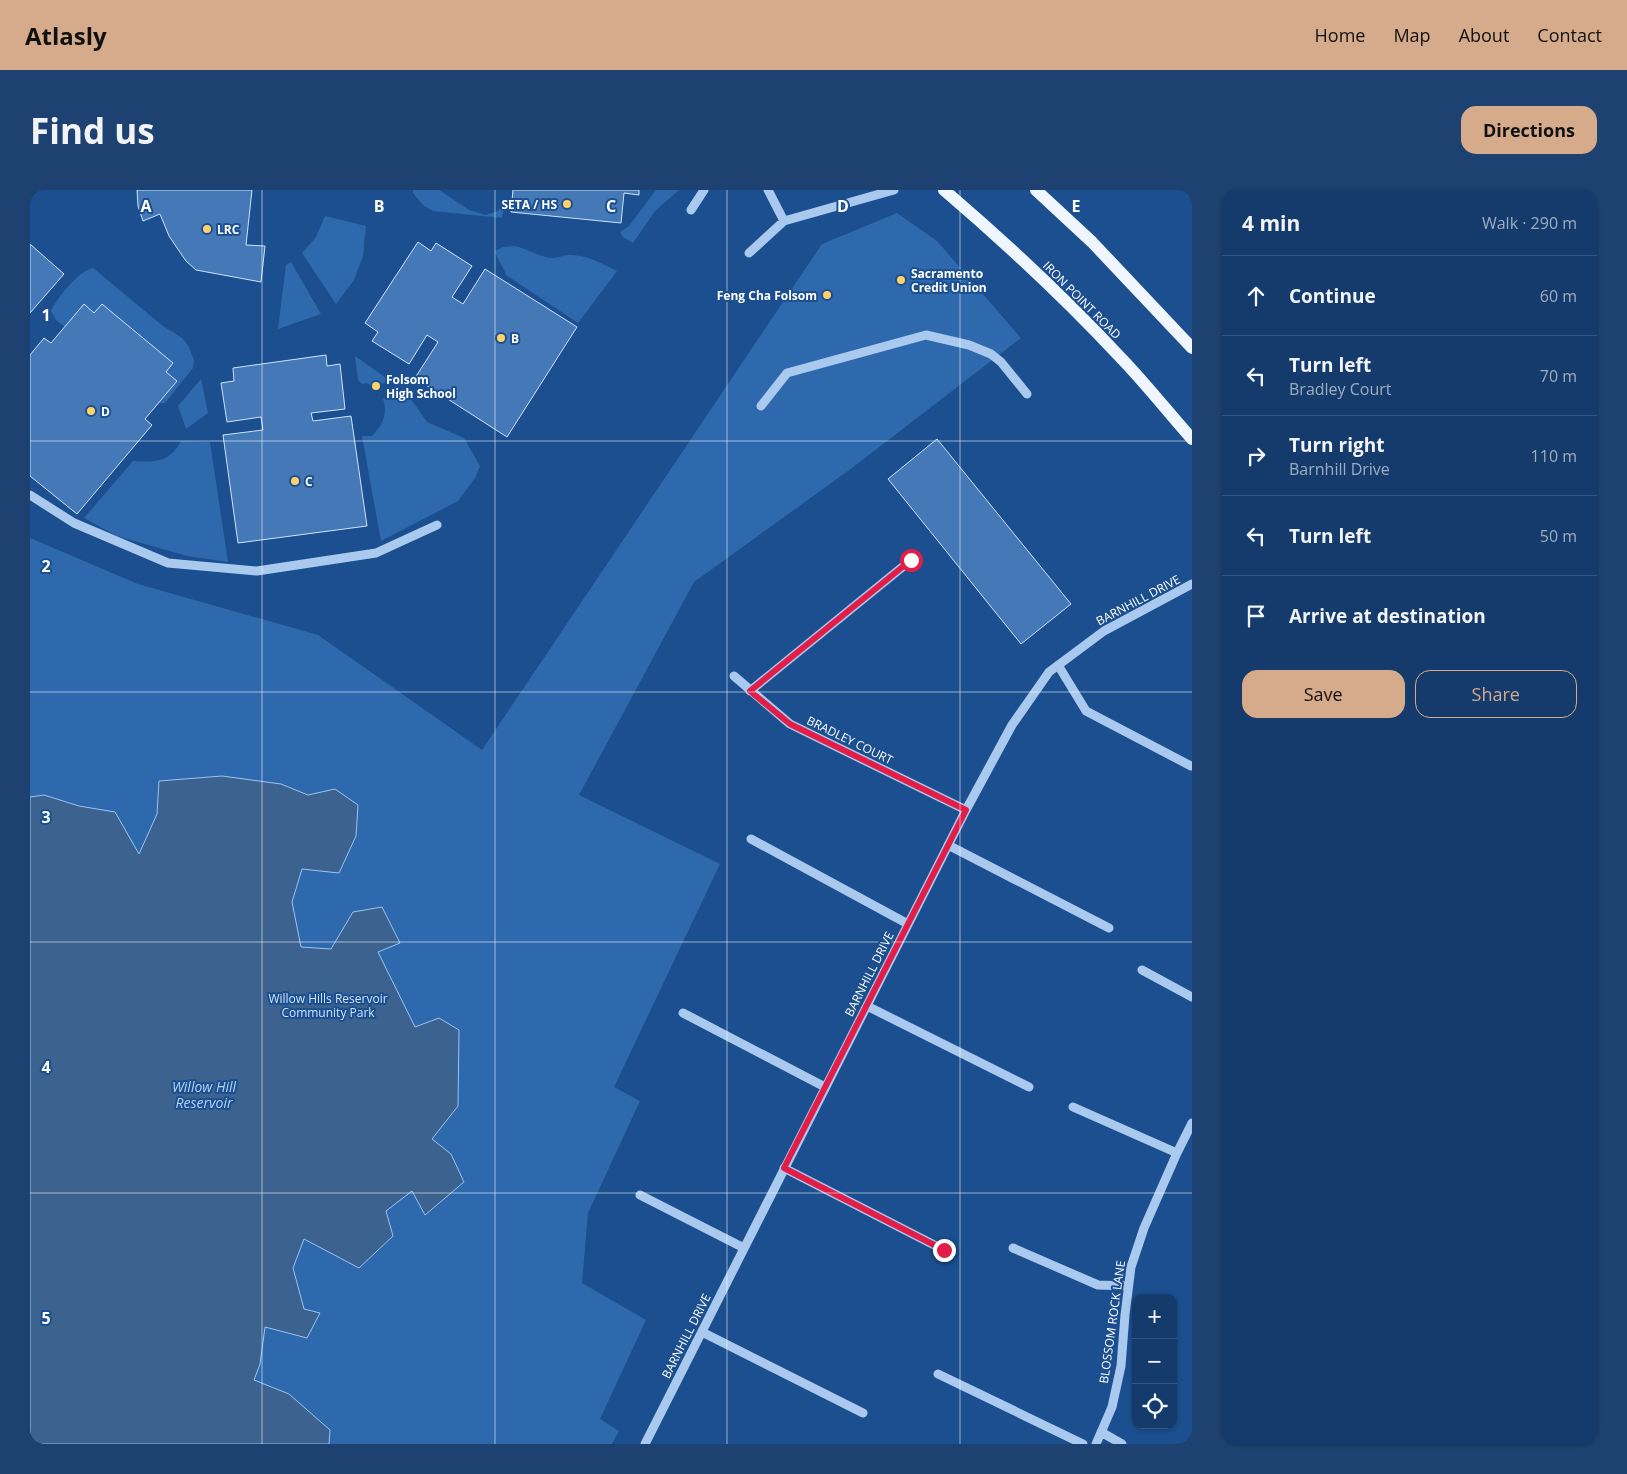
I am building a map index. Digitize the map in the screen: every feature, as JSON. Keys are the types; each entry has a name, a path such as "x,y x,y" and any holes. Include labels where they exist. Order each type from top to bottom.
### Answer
{"main road":[{"name":"IRON POINT ROAD","path":"944,190 986,226 1070,305 1122,359 1192,439"},
{"path":"1036,190 1092,242 1192,348"}],"street":[{"path":"691,210 704,190"},
{"path":"768,190 784,221"},
{"path":"749,253 784,221 894,190"},
{"path":"760,406 787,373 926,335 969,345 991,354 1001,362 1027,394"},
{"path":"30,495 74,523 168,563 257,571 376,553 437,526"},
{"path":"750,691 911,560"},
{"name":"BARNHILL DRIVE","path":"645,1444 948,845 1012,725 1049,672 1104,631 1192,584"},
{"path":"1058,665 1086,711 1191,766"},
{"name":"BRADLEY COURT","path":"734,676 790,724 966,810"},
{"path":"751,839 908,924"},
{"path":"948,845 1110,928"},
{"path":"1142,970 1192,997"},
{"path":"867,1006 1029,1087"},
{"path":"683,1013 825,1088"},
{"path":"1073,1107 1177,1153"},
{"name":"BLOSSOM ROCK LANE","path":"1096,1444 1112,1406 1121,1366 1131,1266 1144,1228 1192,1123"},
{"path":"784,1168 944,1250"},
{"path":"640,1195 744,1248"},
{"path":"1013,1248 1098,1285 1128,1286"},
{"path":"702,1332 863,1413"},
{"path":"938,1374 1083,1444"},
{"path":"1101,1432 1122,1444"}],"green space":[{"path":"413,190 439,190 469,210 485,215 496,212 504,205 502,218 433,211 424,206 413,193"},
{"path":"656,190 679,190 655,211 633,243 623,237 620,232 629,226"},
{"name":"Willow Hills Reservoir Community Park","path":"897,213 937,241 1021,338 852,468 694,582 579,795 720,864 614,1087 640,1101 588,1213 582,1283 646,1320 600,1419 619,1431 612,1444 30,1444 30,538 138,584 318,635 482,750 822,244"},
{"path":"325,216 366,226 363,256 354,280 336,304 302,253 316,237"},
{"path":"515,246 548,258 565,255 581,256 617,271 578,323 506,275 495,251 503,247"},
{"path":"291,262 321,314 278,329 286,265"},
{"path":"93,268 163,326 182,338 188,345 194,360 193,368 165,403 159,403 177,381 84,305 65,327 56,320 51,311 63,292 81,274"},
{"path":"355,356 389,380 374,389 367,383 362,384 358,380"},
{"path":"201,379 208,413 186,429 178,406"},
{"path":"401,389 427,422 464,438 480,466 475,478 458,501 381,541 362,436 372,436 376,432 384,419 383,399"},
{"path":"181,441 210,442 228,562 187,556 117,536 84,518 133,461 161,460 172,454"}],"water":[{"name":"Willow Hill Reservoir","path":"222,776 281,784 308,795 335,789 358,805 356,836 339,873 302,869 292,902 301,947 331,949 353,912 382,907 400,943 378,952 415,1027 439,1018 459,1030 458,1106 432,1139 451,1154 464,1182 425,1215 412,1191 386,1211 393,1236 359,1268 304,1239 293,1268 304,1309 320,1313 307,1338 265,1327 260,1364 254,1380 289,1394 330,1430 329,1444 30,1444 30,797 44,795 79,806 115,812 139,854 157,814 159,781"}],"building":[{"name":"LRC","path":"137,190 252,190 246,245 265,246 261,282 196,270 186,261 169,236 160,214 143,221 138,206"},
{"name":"SETA / HS","path":"513,190 639,190 639,195 624,193 621,223 511,212"},
{"name":"B","path":"418,242 431,251 436,243 472,266 452,297 463,304 485,269 577,327 507,437 415,378 438,342 427,335 409,364 372,341 378,332 365,323"},
{"path":"30,244 64,274 30,313"},
{"name":"D","path":"84,304 94,313 102,304 173,363 166,372 177,381 145,419 152,425 77,514 30,476 30,355 44,338 51,343"},
{"name":"C","path":"326,355 327,366 340,364 345,409 311,413 313,421 351,416 367,526 238,543 223,435 263,430 261,417 227,422 221,383 234,381 233,368"},
{"path":"937,439 1071,604 1021,644 888,479"}],"place":[{"name":"SETA / HS","path":"567,204"},
{"name":"LRC","path":"207,229"},
{"name":"Sacramento Credit Union","path":"901,280"},
{"name":"Feng Cha Folsom","path":"827,295"},
{"name":"B","path":"501,338"},
{"name":"Folsom High School","path":"376,386"},
{"name":"D","path":"91,411"},
{"name":"C","path":"295,481"}],"route":[{"path":"911,560 750,691 790,724 966,810 784,1168 944,1250"}]}
